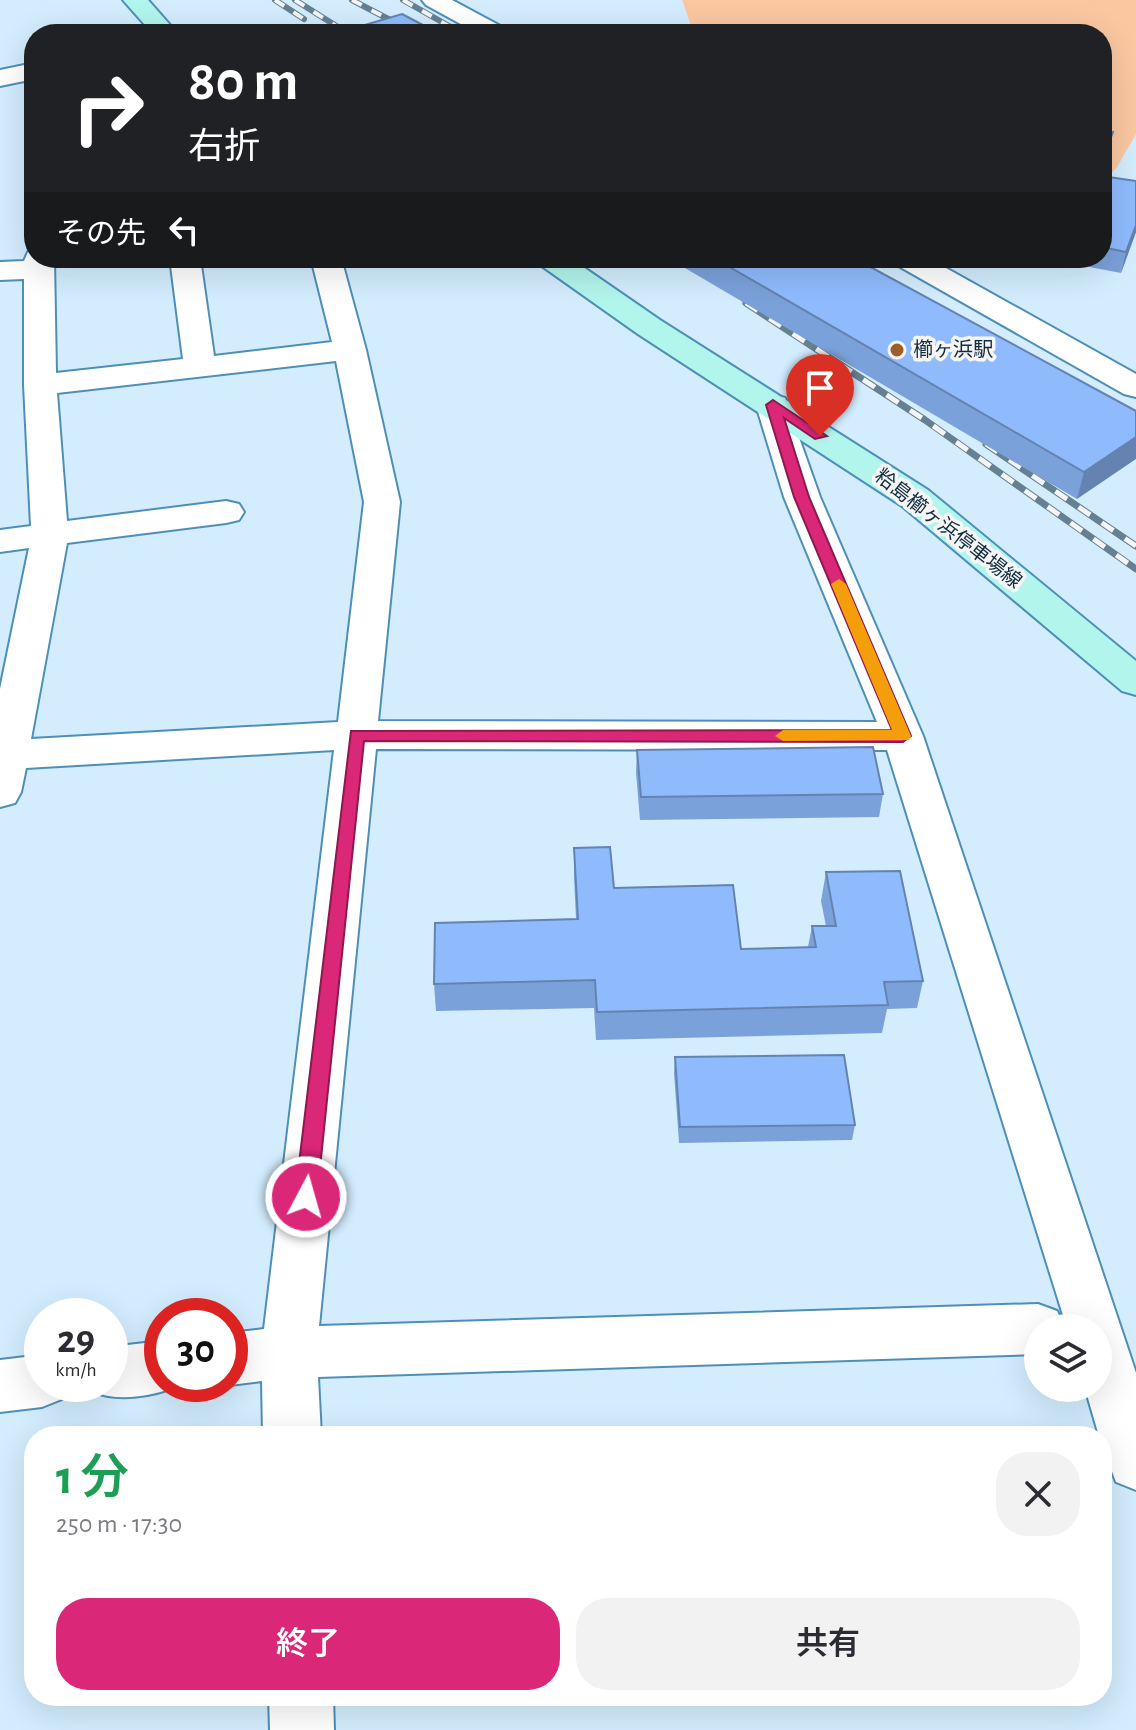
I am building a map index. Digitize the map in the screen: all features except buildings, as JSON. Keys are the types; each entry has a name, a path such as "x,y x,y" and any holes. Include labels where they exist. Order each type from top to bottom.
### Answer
{"main road":[{"path":"135,0 157,24"},
{"name":"粭島櫛ヶ浜停車場線","path":"564,268 649,327 915,498 1136,682"}],"street":[{"path":"434,0 478,24"},
{"path":"0,78 24,73"},
{"path":"0,271 24,267"},
{"path":"39,268 40,385 50,535 4,774 357,735 903,736"},
{"path":"186,268 200,367"},
{"path":"292,1426 289,1352 382,502 350,350 329,268"},
{"path":"924,268 1136,387"},
{"path":"40,385 350,350"},
{"path":"773,405 802,497 903,736 1089,1314"},
{"path":"0,541 226,512"},
{"path":"248,1357 289,1352 1024,1329"},
{"path":"0,1386 24,1383"},
{"path":"1112,1386 1136,1462"},
{"path":"301,1706 302,1730"}],"shaded area":[{"path":"682,0 1136,0 1136,134 1112,173 1112,24 690,24"}],"railway":[{"path":"275,0 304,19"},
{"path":"295,0 333,24"},
{"path":"352,0 398,24"},
{"path":"403,0 445,24"},
{"path":"746,303 925,420 1136,569"},
{"path":"986,444 1136,546"}],"slow traffic":[{"path":"783,736 903,736 839,584"}],"place":[{"name":"櫛ヶ浜駅","path":"897,350"}],"route":[{"path":"306,1197 357,735 903,736 802,497 773,405 820,436"}]}
